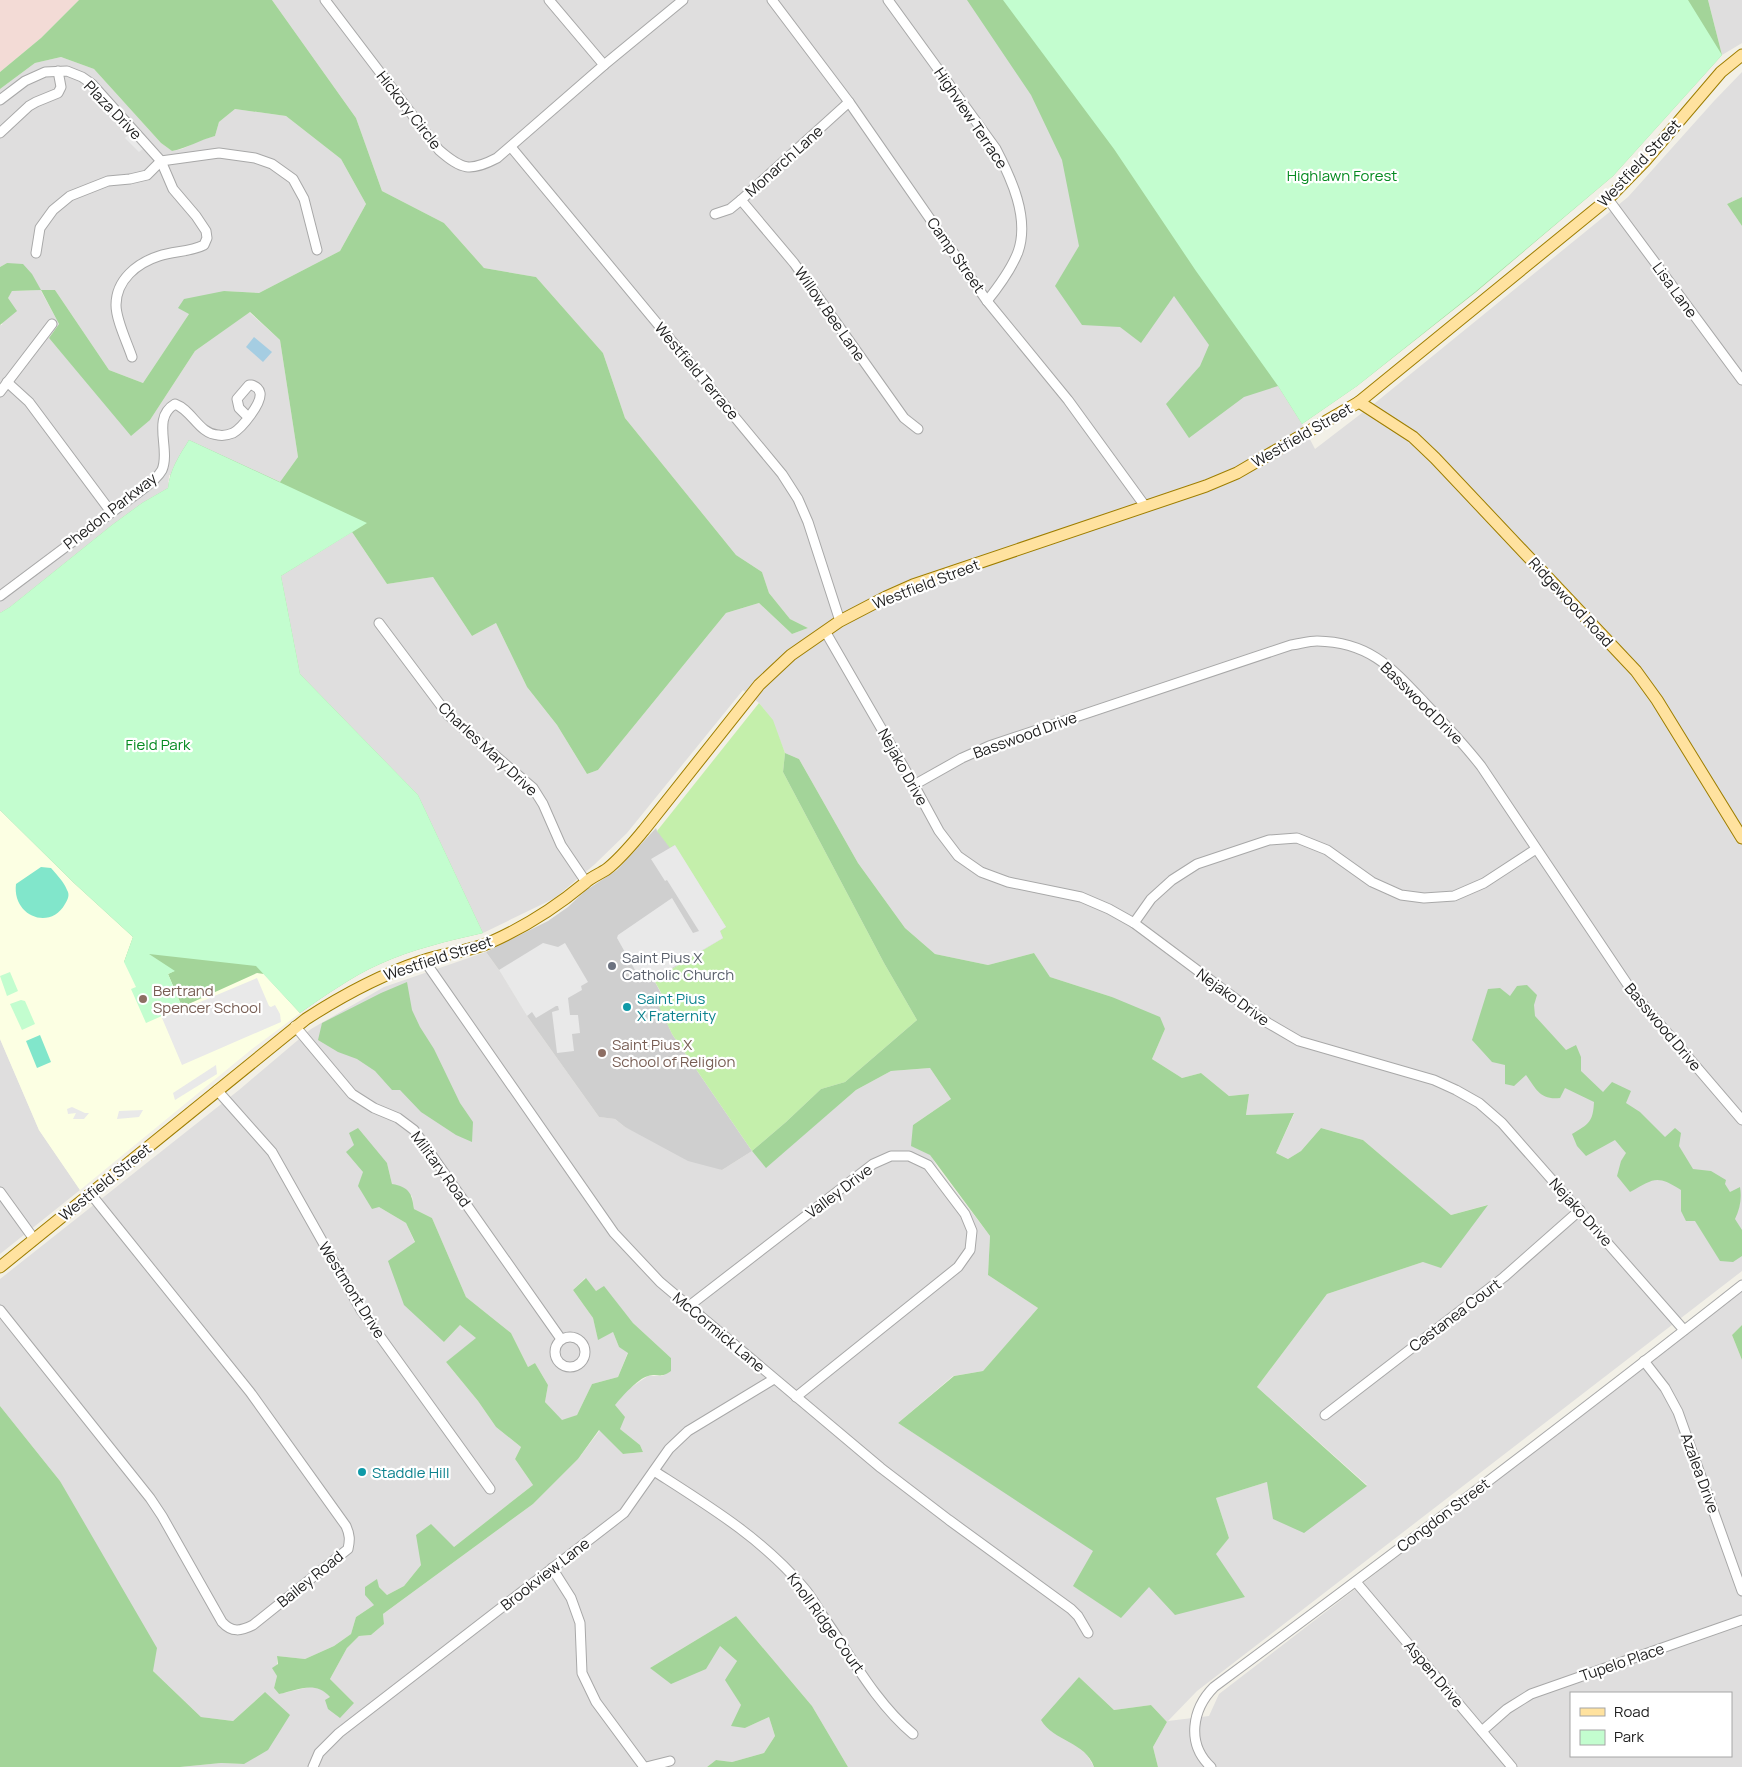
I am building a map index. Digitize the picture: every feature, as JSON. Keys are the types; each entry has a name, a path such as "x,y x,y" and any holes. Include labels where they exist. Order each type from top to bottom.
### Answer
{"main road":[{"name":"Westfield Street","path":"0,1267 295,1026 347,993 385,974 424,960 476,948 491,942 554,908 586,882 607,869 628,848 759,685 791,655 825,630 886,597 913,586 1206,486 1237,473 1359,402 1608,199 1645,161 1721,72 1742,55"},
{"name":"Ridgewood Road","path":"1359,402 1413,438 1435,458 1636,671 1657,700 1742,838"}],"street":[{"name":"Hickory Circle","path":"325,0 439,150 451,161 468,168 482,166 497,158 604,65 683,0"},
{"path":"549,0 604,65"},
{"name":"Camp Street","path":"772,0 849,102 987,301 1068,400 1145,506"},
{"name":"Highview Terrace","path":"888,0 996,149 1009,174 1019,210 1022,231 1018,251 998,287 987,301"},
{"name":"Plaza Drive","path":"0,133 30,106 58,93 61,86 58,71"},
{"name":"Plaza Drive","path":"0,100 35,75 58,71 74,74 92,84 161,161 172,189 196,216 206,231 208,238 204,245 158,256 144,262 133,270 121,285 116,305 117,315 132,357"},
{"name":"Monarch Lane","path":"715,214 730,209 741,200 849,102"},
{"name":"Westfield Terrace","path":"511,147 782,474 798,499 808,522 840,621"},
{"path":"36,253 40,228 53,210 70,196 108,181 147,175 161,161 220,153 255,158 272,164 292,179 304,199 317,250"},
{"name":"Lisa Lane","path":"1608,199 1742,380"},
{"name":"Willow Bee Lane","path":"741,200 794,263 904,418 918,429"},
{"path":"0,392 52,324"},
{"path":"8,382 29,402 111,512"},
{"name":"Phedon Parkway","path":"0,596 157,477 162,468 163,416 169,408 175,404 181,406 206,430 215,435 225,435 234,432 248,417"},
{"name":"Charles Mary Drive","path":"379,623 448,715 533,788 543,804 561,845 586,882"},
{"name":"Nejako Drive","path":"825,630 939,832 958,856 982,872 1008,882 1081,897 1109,909 1134,923 1268,1023 1299,1041 1434,1080 1479,1103 1502,1123 1684,1330"},
{"name":"Basswood Drive","path":"914,785 962,758 989,746 1291,645 1316,641 1344,644 1373,654 1393,669 1462,742 1481,766 1634,994 1742,1120"},
{"path":"1134,923 1151,899 1172,880 1197,864 1270,840 1297,838 1327,850 1372,882 1401,894 1424,898 1454,896 1484,883 1536,849"},
{"name":"McCormick Lane","path":"424,960 614,1233 660,1282 888,1474 1071,1608 1084,1624 1088,1633"},
{"name":"Military Road","path":"295,1026 352,1094 374,1108 398,1118 414,1130 561,1339"},
{"name":"Westmont Drive","path":"217,1090 272,1152 361,1310 490,1489"},
{"name":"Valley Drive","path":"689,1306 873,1164 892,1156 909,1156 928,1165 965,1214 972,1231 970,1250 958,1267 796,1397"},
{"path":"0,1192 34,1239"},
{"name":"Bailey Road","path":"0,1310 150,1498 222,1622 228,1628 239,1631 253,1625 348,1549 350,1542 346,1526 294,1452 250,1392 90,1193"},
{"name":"Castanea Court","path":"1325,1414 1504,1277 1580,1210"},
{"name":"Congdon Street","path":"1212,1767 1202,1754 1194,1730 1199,1706 1214,1687 1356,1582 1742,1284"},
{"name":"Azalea Drive","path":"1644,1361 1665,1388 1678,1412 1742,1591"},
{"name":"Brookview Lane","path":"313,1767 320,1753 339,1733 624,1513 669,1449 688,1431 774,1379"},
{"name":"Knoll Ridge Court","path":"654,1471 729,1519 782,1563 805,1590 882,1702 895,1718 913,1734"},
{"path":"552,1568 571,1598 580,1623 582,1673 596,1702 645,1767 670,1761"},
{"name":"Aspen Drive","path":"1356,1582 1512,1767"},
{"name":"Tupelo Place","path":"1482,1730 1507,1709 1531,1694 1742,1620"}],"shaded area":[{"path":"0,0 79,0 41,38 0,72"},
{"path":"272,0 1003,0 1278,386 1315,449 1375,403 1628,197 1742,72 1742,197 1727,204 1742,226 1742,1271 1197,1691 1168,1721 1209,1716 1219,1694 1742,1291 1742,1325 1732,1335 1742,1360 1742,1767 1158,1767 1153,1747 1167,1722 1151,1705 1114,1710 1079,1677 1053,1732 1076,1745 1087,1755 1094,1767 848,1767 812,1706 736,1616 650,1668 719,1645 737,1661 726,1680 741,1705 745,1728 769,1717 775,1736 764,1753 732,1762 716,1760 707,1767 180,1767 221,1763 244,1764 265,1692 233,1721 201,1717 153,1671 60,1481 0,1406 0,1279 239,1090 311,1029 384,987 486,952 527,1016 599,1117 615,1119 625,1127 722,1170 752,1151 766,1167 856,1090 891,1071 930,1068 951,1099 913,1125 938,1168 990,1236 988,1275 1038,1308 983,1371 953,1376 898,1423 1149,1586 1245,1597 1215,1554 1229,1538 1216,1498 1267,1482 1367,1485 1257,1387 1327,1294 1423,1262 1487,1205 1451,1215 1363,1140 1321,1128 1301,1151 1288,1159 1276,1153 1294,1114 1246,1115 1249,1094 1229,1096 1201,1073 1182,1078 1152,1059 1165,1029 1112,997 1050,977 1034,953 988,965 935,954 905,928 858,863 799,759 785,753 772,720 759,703 743,690 627,833 595,864 555,898 483,933 418,795 300,674 281,576 352,532 387,584 433,577 472,636 496,623 527,687 557,725 587,774 598,770 726,613 759,603 792,634 808,628 790,619 769,593 762,572 736,555 625,418 603,353 536,277 484,268 444,223 382,191 356,118","holes":["354,1146 387,1163 392,1184 412,1196 414,1209 432,1218 466,1297 511,1333 528,1367 535,1363 548,1385 545,1402 562,1421 577,1415 592,1384 618,1377 628,1352 619,1347 613,1332 598,1339 593,1318 573,1290 585,1278 596,1291 604,1287 633,1323 671,1358 663,1376 648,1376 627,1390 614,1405 620,1429 640,1445 643,1452 623,1454 600,1430 578,1459 533,1504 383,1614 384,1624 371,1635 359,1636 347,1648 330,1679 354,1703 330,1697 324,1690 314,1686 279,1694 274,1688 277,1676 277,1656 305,1659 334,1646 351,1634 356,1617 374,1605 379,1587 387,1595 404,1586 421,1565 454,1547 533,1485 515,1459 521,1447 496,1427 478,1401 446,1362 477,1338 460,1325 444,1342 415,1243 406,1223 379,1207 363,1172"]},
{"path":"1708,0 1742,0 1742,43 1722,55"},
{"path":"61,57 94,69 161,143 172,151 215,136 219,122 235,109 286,116 341,159 366,204 340,251 259,293 224,291 189,314 143,383 109,370 55,290 41,291 59,324 49,338 80,374 150,420 195,351 249,312 280,340 298,457 280,482 169,475 168,488 142,503 112,525 0,613 0,325 2,325 8,297 12,291 40,290 7,263 0,267 0,89 35,63"},
{"path":"130,133 144,148 139,152 125,138"},
{"name":"Bertrand Spencer School","path":"0,810 148,953 256,966 300,1013 252,1049 80,1190 39,1130 0,1039"},
{"path":"656,828 657,831 675,845 726,927 723,938 654,980 664,999 658,1002 672,1034 752,1151 722,1170 688,1161 625,1127 615,1119 599,1117 527,1016 486,952 548,921 568,907 585,891 617,870"},
{"path":"675,845 726,927 720,931 723,938 650,981 639,977 617,938 618,935 672,898 693,933 699,931 667,880 665,881 651,859"},
{"path":"543,943 558,947 565,943 588,982 581,986 582,990 568,998 570,1015 578,1015 580,1033 572,1034 574,1051 557,1053 552,1012 559,1010 558,1006 536,1018 532,1012 527,1016 499,970"},
{"path":"257,978 269,1006 275,1005 280,1014 281,1022 182,1065 162,1018"},
{"path":"0,1039 39,1130 80,1190 0,1254"},
{"path":"216,1065 217,1074 175,1100 173,1093"},
{"path":"72,1107 89,1113 84,1119 73,1119 76,1113 68,1114 67,1109"},
{"path":"143,1110 139,1117 117,1119 119,1111"}],"green space":[{"path":"79,0 272,0 356,118 382,191 444,223 484,268 536,277 603,353 625,418 736,555 762,572 769,593 790,619 808,628 792,634 759,603 726,613 598,770 587,774 557,725 527,687 496,623 472,636 433,577 387,584 352,532 281,576 300,674 418,795 483,933 444,942 380,964 349,980 300,1013 264,974 257,973 182,1007 168,974 174,971 124,962 133,937 74,883 0,810 0,613 112,525 142,503 168,488 178,457 189,440 280,482 298,457 280,340 250,312 195,351 150,420 131,436 49,338 59,324 41,290 55,290 109,370 143,383 189,314 178,308 184,299 224,291 259,293 340,251 366,204 341,159 286,116 235,109 219,122 215,136 172,151 161,143 94,69 61,57 35,63 0,89 0,72 41,38"},
{"name":"Highlawn Forest","path":"967,0 1708,0 1722,55 1613,176 1476,292 1357,386 1302,424 1278,386 1244,397 1189,438 1166,404 1200,366 1209,345 1174,296 1141,343 1120,327 1082,325 1055,286 1079,246 1062,160 1031,95"},
{"name":"Highlawn Forest","path":"1003,0 1688,0 1722,55 1613,176 1475,292 1357,386 1302,424 1278,386 1196,271 1114,149"},
{"path":"1742,197 1742,226 1727,204"},
{"path":"7,263 23,264 32,274 41,290 12,291 8,298 17,311 0,325 0,267"},
{"name":"Field Park","path":"189,440 367,523 281,576 300,674 418,795 483,933 444,942 380,964 349,980 300,1013 256,966 149,954 175,971 168,974 182,1007 146,1023 131,989 136,987 124,962 133,937 74,883 0,810 0,613 112,525 142,503 168,488 178,457"},
{"path":"759,703 773,720 785,753 783,772 884,963 917,1020 845,1082 821,1089 752,1151 672,1034 657,1002 664,998 654,980 723,938 720,931 726,927 674,845 670,848 657,831"},
{"path":"785,753 799,759 858,863 905,928 935,954 988,965 1034,953 1050,977 1112,997 1160,1017 1165,1029 1152,1059 1182,1078 1201,1073 1229,1096 1249,1094 1246,1115 1294,1113 1276,1153 1288,1159 1301,1151 1321,1128 1363,1140 1451,1215 1488,1205 1441,1268 1423,1262 1327,1294 1257,1387 1367,1486 1304,1533 1273,1519 1267,1482 1216,1498 1229,1538 1216,1554 1245,1597 1175,1615 1149,1587 1121,1618 1073,1586 1093,1551 898,1423 954,1376 983,1371 1038,1308 988,1275 990,1236 930,1155 911,1146 913,1125 951,1099 930,1068 891,1071 856,1090 766,1168 752,1151 821,1089 845,1082 917,1020 884,963 783,772"},
{"path":"41,867 51,868 68,892 68,899 58,912 50,917 42,918 26,912 16,895 16,884"},
{"path":"10,972 18,991 7,996 0,976"},
{"path":"407,982 412,1010 420,1027 434,1049 460,1103 473,1122 472,1142 456,1135 421,1112 400,1090 392,1090 375,1071 357,1059 338,1052 318,1040 322,1023"},
{"path":"1527,985 1537,995 1534,1005 1535,1016 1566,1050 1576,1045 1581,1057 1581,1071 1603,1092 1612,1082 1631,1091 1626,1103 1640,1112 1665,1137 1675,1128 1681,1133 1679,1146 1693,1169 1711,1171 1726,1180 1725,1184 1730,1192 1740,1187 1740,1203 1735,1219 1742,1230 1742,1256 1733,1262 1720,1261 1695,1221 1686,1221 1681,1211 1681,1190 1673,1185 1655,1180 1630,1192 1617,1176 1621,1161 1626,1153 1615,1140 1586,1156 1577,1146 1572,1134 1589,1122 1593,1114 1594,1102 1565,1088 1560,1098 1543,1096 1526,1075 1514,1086 1505,1084 1505,1065 1492,1062 1472,1040 1488,989 1500,988 1510,996 1517,986"},
{"path":"21,1000 25,1001 35,1024 22,1030 10,1004"},
{"path":"40,1035 51,1062 37,1068 26,1041"},
{"path":"358,1128 387,1163 392,1184 406,1189 411,1195 414,1209 432,1218 466,1297 511,1333 528,1367 535,1363 548,1385 545,1402 562,1420 577,1415 592,1384 618,1377 628,1353 619,1347 613,1332 598,1340 593,1318 573,1290 586,1278 596,1291 604,1286 633,1323 671,1358 671,1371 664,1375 648,1376 639,1381 615,1405 625,1417 620,1429 640,1445 643,1452 623,1454 599,1430 578,1459 533,1504 383,1614 384,1624 371,1635 359,1636 347,1648 330,1679 354,1703 340,1718 328,1709 325,1700 330,1697 318,1689 306,1688 279,1694 274,1688 277,1676 272,1668 278,1664 277,1656 305,1659 334,1646 351,1634 356,1617 374,1605 365,1595 365,1587 377,1579 379,1587 387,1595 404,1586 421,1565 416,1535 431,1524 454,1547 533,1485 515,1459 521,1447 496,1427 478,1401 446,1362 476,1338 460,1325 444,1342 404,1305 388,1261 415,1242 406,1223 379,1207 372,1209 358,1186 363,1172 346,1152 354,1145 349,1133"},
{"path":"1742,1325 1742,1360 1732,1335"},
{"path":"0,1406 60,1481 157,1648 153,1671 201,1717 233,1721 265,1692 290,1715 268,1750 244,1764 221,1763 180,1767 0,1767"},
{"path":"736,1616 812,1706 848,1767 707,1767 716,1760 732,1762 764,1753 775,1736 769,1717 745,1728 731,1726 741,1705 725,1680 737,1661 720,1646 706,1669 671,1684 650,1668"},
{"path":"1079,1677 1114,1710 1151,1705 1167,1722 1153,1747 1158,1767 1094,1767 1084,1752 1046,1727 1041,1720"}],"water":[{"path":"254,337 272,352 263,362 246,347"}],"place":[{"name":"Saint Pius X Catholic Church","path":"612,966"},
{"name":"Bertrand Spencer School","path":"143,999"},
{"name":"Saint Pius X Fraternity","path":"627,1007"},
{"name":"Saint Pius X School of Religion","path":"602,1053"},
{"name":"Staddle Hill","path":"362,1472"}]}
